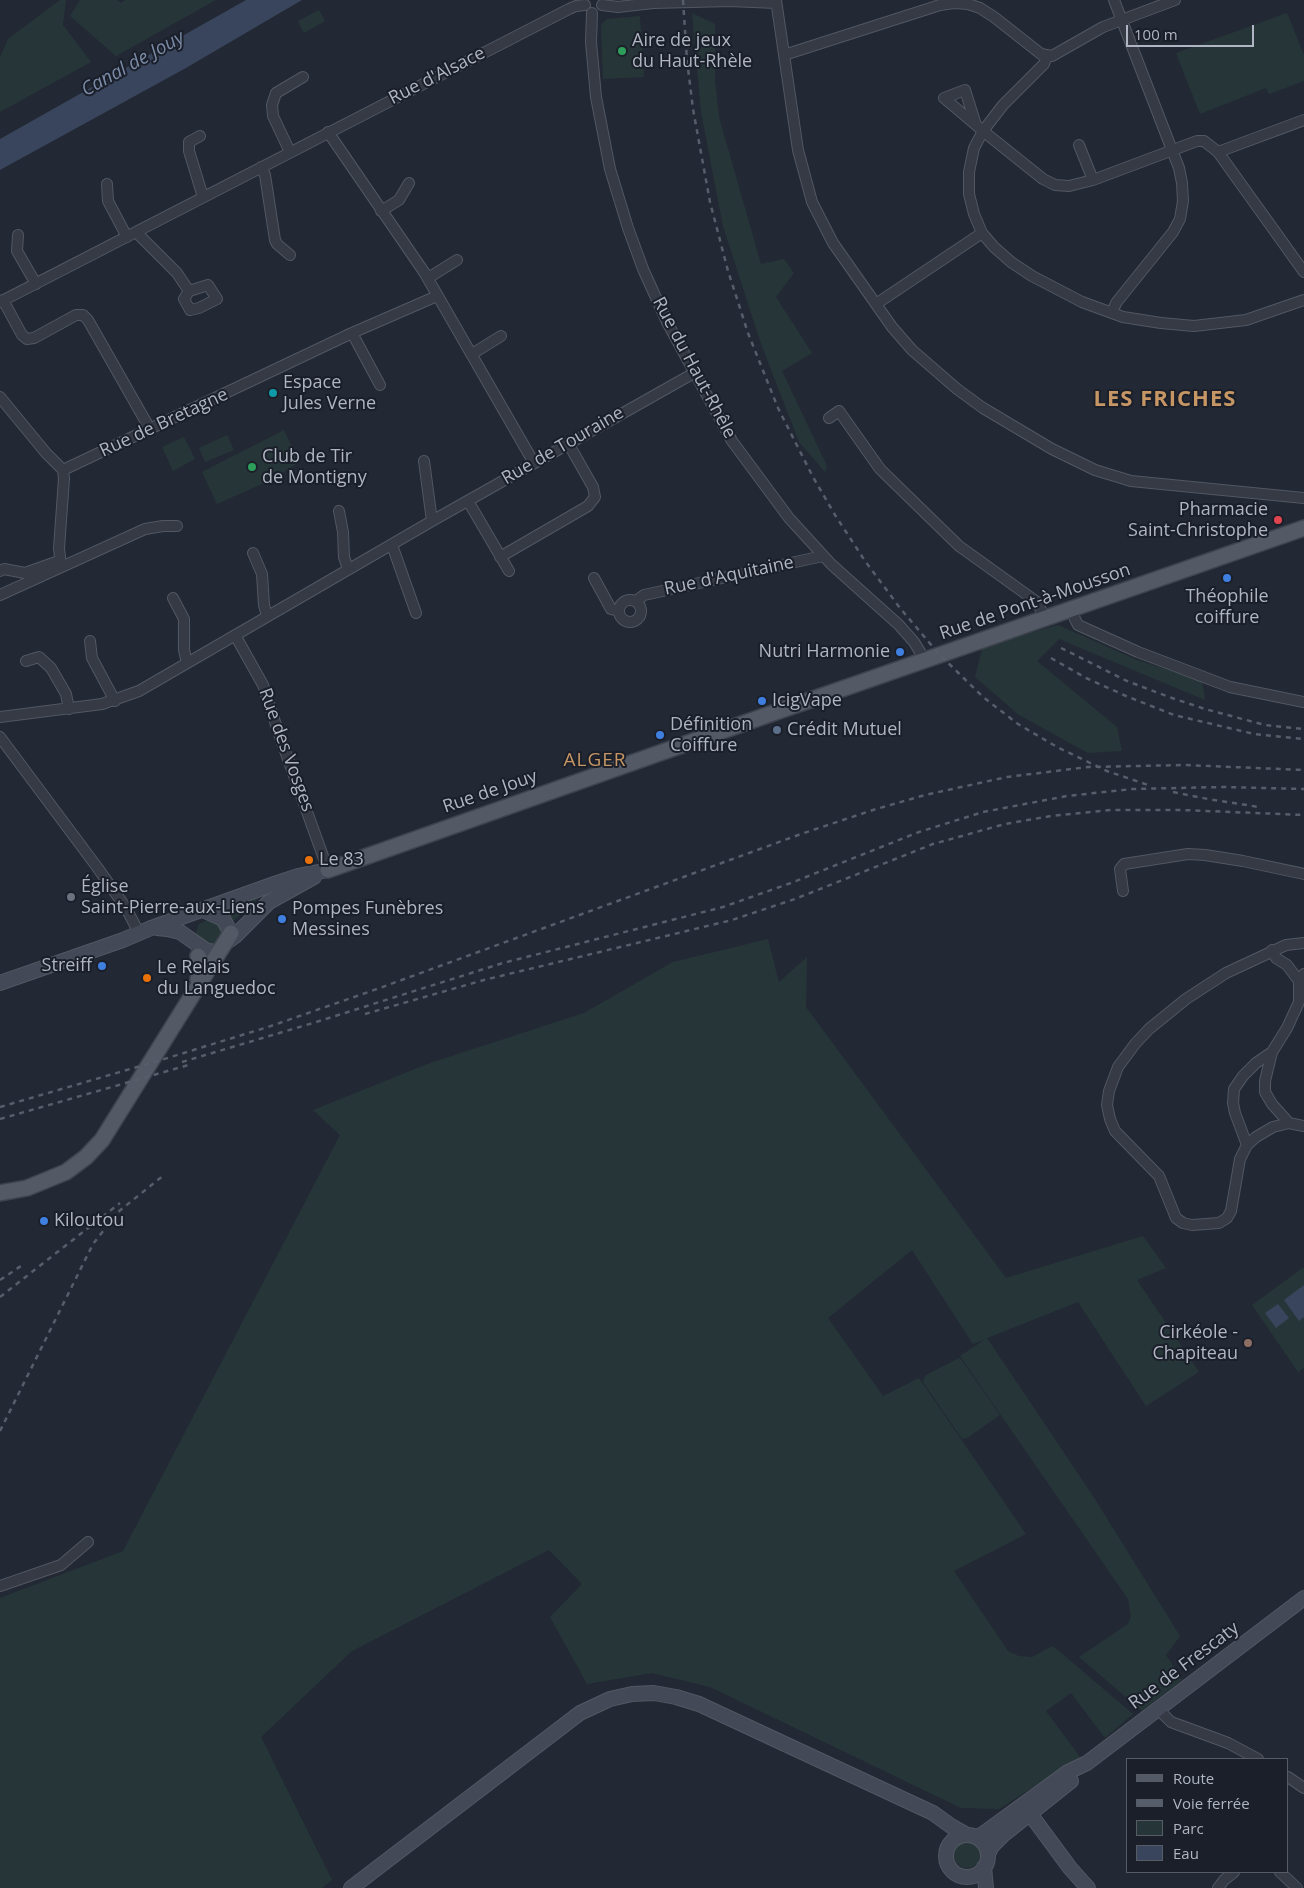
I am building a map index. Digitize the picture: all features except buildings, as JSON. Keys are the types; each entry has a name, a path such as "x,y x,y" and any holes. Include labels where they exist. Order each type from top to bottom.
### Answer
{"main road":[{"name":"Rue de Pont-à-Mousson","path":"778,711 1304,528"},
{"name":"Rue de Jouy","path":"0,983 298,876 328,870 778,711"},
{"path":"193,946 207,951 225,943 235,936 269,902 328,870"},
{"name":"Rue de Jouy","path":"0,1193 27,1188 66,1172 86,1157 111,1128 225,943 233,924 256,902 298,876"},
{"path":"193,946 192,927 203,910 223,919 227,924 225,943"},
{"path":"150,930 180,932 193,946 203,965 186,1006"},
{"path":"0,1186 25,1181 42,1181"},
{"name":"Rue de Frescaty","path":"971,1836 983,1834 1073,1779 1087,1763 1304,1598"},
{"path":"351,1888 580,1713 610,1699 632,1694 654,1693 699,1704 933,1813 951,1826 984,1843 986,1888"},
{"path":"904,1801 929,1817 941,1830 948,1848 947,1855 950,1867 954,1872 967,1876 978,1888"},
{"path":"1026,1809 1070,1868 1088,1888"},
{"name":"Rue de Frescaty","path":"986,1861 992,1846 1026,1809"},
{"path":"948,1848 955,1839 971,1836"},
{"path":"967,1876 980,1872 986,1861"}],"street":[{"path":"1112,314 1116,303 1173,232 1180,219 1183,192 1172,151 1114,0"},
{"path":"784,55 940,5 961,3 982,4 994,17 1041,54 1046,56 1057,55 1094,31 1175,0"},
{"path":"585,2 589,12 592,13 598,12 601,2 618,7 652,3 776,2 798,150 812,202 833,243 892,327 912,350 983,408 1052,449 1095,470 1131,481 1304,498"},
{"name":"Rue d'Alsace","path":"2,301 328,132 585,2"},
{"name":"Rue du Haut-Rhêle","path":"592,13 591,42 596,97 610,169 643,269 667,322 732,442 788,518 823,556 899,625 914,642 925,660"},
{"path":"1046,56 1044,64 980,128 974,148 969,172 969,194 974,214 982,233 994,247 1011,262 1032,276 1075,299 1112,314 1161,323 1194,326 1222,324 1246,320 1304,300"},
{"path":"290,152 273,116 272,105 276,93 303,78"},
{"path":"1218,152 1304,120"},
{"path":"980,128 1043,179 1055,185 1069,186 1093,180 1197,141 1204,141 1218,152 1304,272"},
{"path":"328,132 428,278 534,463"},
{"path":"200,136 189,142 188,151 204,197"},
{"path":"1079,144 1093,180"},
{"path":"261,167 266,183 275,240 290,256"},
{"path":"382,211 399,200 409,183"},
{"path":"107,184 108,201 131,234 177,273 189,291"},
{"path":"876,304 982,233"},
{"path":"18,235 17,252 36,284"},
{"path":"428,278 457,260"},
{"name":"Rue de Bretagne","path":"63,470 352,333 437,296"},
{"path":"2,301 22,335 27,339 34,338 76,315 83,315 88,320 150,429"},
{"path":"352,333 380,385"},
{"path":"472,354 502,336"},
{"name":"Rue de Touraine","path":"0,717 69,709 115,701 139,691 432,520 694,373"},
{"path":"0,397 46,453 63,470 60,564"},
{"path":"829,418 839,411 880,469 959,546 1037,602 1045,618"},
{"path":"500,557 588,506 595,497 593,487 568,444"},
{"path":"424,461 432,520"},
{"path":"468,501 509,571"},
{"path":"339,511 343,532 344,557 348,569"},
{"path":"0,595 28,577 145,529 176,526"},
{"path":"392,545 416,613"},
{"path":"253,553 262,574 264,605 267,616"},
{"name":"Rue d'Aquitaine","path":"619,611 624,602 636,601 644,594 823,556"},
{"path":"0,571 4,569 28,577"},
{"path":"594,578 611,609 619,611 624,620 635,620 641,612 640,606 636,601"},
{"path":"173,598 184,619 184,650 187,663"},
{"path":"1070,609 1078,625 1138,652 1230,687 1304,702"},
{"name":"Rue des Vosges","path":"235,635 264,684 282,742 328,870"},
{"path":"90,641 92,658 115,701"},
{"path":"26,661 39,657 51,668 66,694 69,709"},
{"path":"0,737 93,860 126,908 150,930"},
{"path":"1123,891 1120,869 1124,864 1188,854 1235,859 1304,874"},
{"path":"1304,943 1286,944 1272,950 1226,973 1186,999 1135,1044 1118,1067 1109,1091 1107,1105 1115,1132 1160,1176 1176,1218 1183,1224 1192,1225 1219,1223 1227,1218 1231,1211 1240,1158 1248,1145 1256,1137 1273,1127 1289,1123 1304,1126"},
{"path":"1272,950 1276,958 1302,978 1299,1002 1287,1028 1272,1052 1265,1080 1265,1092 1272,1104 1289,1123"},
{"path":"1248,1145 1232,1103 1234,1090 1243,1076 1256,1063 1272,1052"},
{"path":"0,1586 61,1566 88,1542"},
{"path":"1158,1709 1171,1722 1228,1743 1256,1758"},
{"path":"1289,1778 1304,1788"},
{"path":"1218,1888 1233,1873"},
{"path":"1281,1873 1296,1888"}],"green space":[{"path":"60,0 66,0 63,25 91,62 0,112 0,57 8,39"},
{"path":"80,0 117,0 121,3 125,0 216,0 116,56 70,16"},
{"path":"319,10 325,21 304,33 298,21"},
{"path":"692,13 715,24 715,81 719,117 761,264 784,259 794,273 776,297 812,353 782,371 827,466 825,472 799,442 760,341 723,226 701,112"},
{"path":"1287,13 1304,55 1304,81 1269,94 1266,88 1200,114 1176,53"},
{"name":"Aire de jeux du Haut-Rhèle","path":"640,16 644,77 603,79 601,25 607,19"},
{"name":"Club de Tir de Montigny","path":"284,430 299,462 273,479 217,504 202,472"},
{"path":"227,435 234,450 205,462 199,448"},
{"path":"184,437 195,459 173,471 162,447"},
{"path":"1058,625 1137,660 1202,681 1205,700 1059,639 1037,661 1117,727 1122,751 1088,753 1019,715 975,677 983,646"},
{"path":"268,890 231,923 212,909"},
{"path":"210,919 218,921 224,932 214,948 195,936 199,924"},
{"path":"768,939 779,982 807,957 806,1007 1006,1278 1143,1236 1166,1268 1137,1280 1199,1372 1146,1406 1078,1302 987,1338 1093,1496 1180,1636 1166,1655 1182,1680 1142,1711 1079,1657 1128,1624 1131,1616 1128,1599 960,1356 984,1340 973,1344 912,1250 828,1318 883,1396 919,1378 1026,1534 954,1571 1008,1651 1019,1656 1032,1657 1053,1646 1133,1714 1105,1738 1071,1693 1046,1711 1080,1757 999,1809 961,1808 710,1687 652,1673 587,1684 550,1617 582,1584 549,1550 352,1651 261,1737 332,1880 322,1888 0,1888 0,1598 123,1551 340,1135 313,1110 430,1063 584,1013 673,962"},
{"path":"1304,1267 1304,1368 1298,1372 1252,1305"},
{"path":"959,1358 1000,1415 967,1438 962,1439 923,1382 925,1376"},
{"path":"967,1842 976,1846 980,1855 976,1864 967,1868 958,1864 954,1855 958,1846"}],"water":[{"name":"Canal de Jouy","path":"246,0 302,0 186,68 0,170 0,139"},
{"path":"1304,1285 1304,1317 1299,1321 1284,1300"},
{"path":"1278,1304 1289,1318 1276,1328 1265,1313"}],"railway":[{"path":"683,0 693,109 710,202 728,271 748,333 778,408 813,477 835,515 865,561 900,608 938,653 983,697 1018,724 1057,747 1107,771 1151,786"},
{"path":"1061,648 1127,681 1169,697 1265,725 1304,729"},
{"path":"1051,658 1086,678 1174,715 1254,734 1304,739"},
{"path":"0,1107 268,1027 801,834 925,795 1007,777 1088,767 1185,765 1304,770"},
{"path":"182,1062 503,963 723,907 791,883 919,832 983,812 1067,796 1132,789 1222,787 1304,789"},
{"path":"1173,792 1259,807"},
{"path":"365,1014 484,980 732,920 795,899 933,844 1005,824 1051,816 1110,810 1182,810 1304,815"},
{"path":"0,1119 192,1064"},
{"path":"0,1431 93,1244 118,1212 164,1175"},
{"path":"0,1297 120,1203"},
{"path":"0,1280 21,1266"}],"place":[{"name":"Aire de jeux du Haut-Rhèle","path":"622,51"},
{"name":"Espace Jules Verne","path":"273,393"},
{"name":"Club de Tir de Montigny","path":"252,467"},
{"name":"Pharmacie Saint-Christophe","path":"1278,520"},
{"name":"Théophile coiffure","path":"1227,578"},
{"name":"Nutri Harmonie","path":"900,652"},
{"name":"IcigVape","path":"762,701"},
{"name":"Crédit Mutuel","path":"777,730"},
{"name":"Définition Coiffure","path":"660,735"},
{"name":"Le 83","path":"309,860"},
{"name":"Église Saint-Pierre-aux-Liens","path":"71,897"},
{"name":"Pompes Funèbres Messines","path":"282,919"},
{"name":"Streiff","path":"102,966"},
{"name":"Le Relais du Languedoc","path":"147,978"},
{"name":"Kiloutou","path":"44,1221"},
{"name":"Cirkéole - Chapiteau","path":"1248,1343"}],"district":[{"name":"LES FRICHES","path":"1165,400"},
{"name":"ALGER","path":"595,761"}]}
